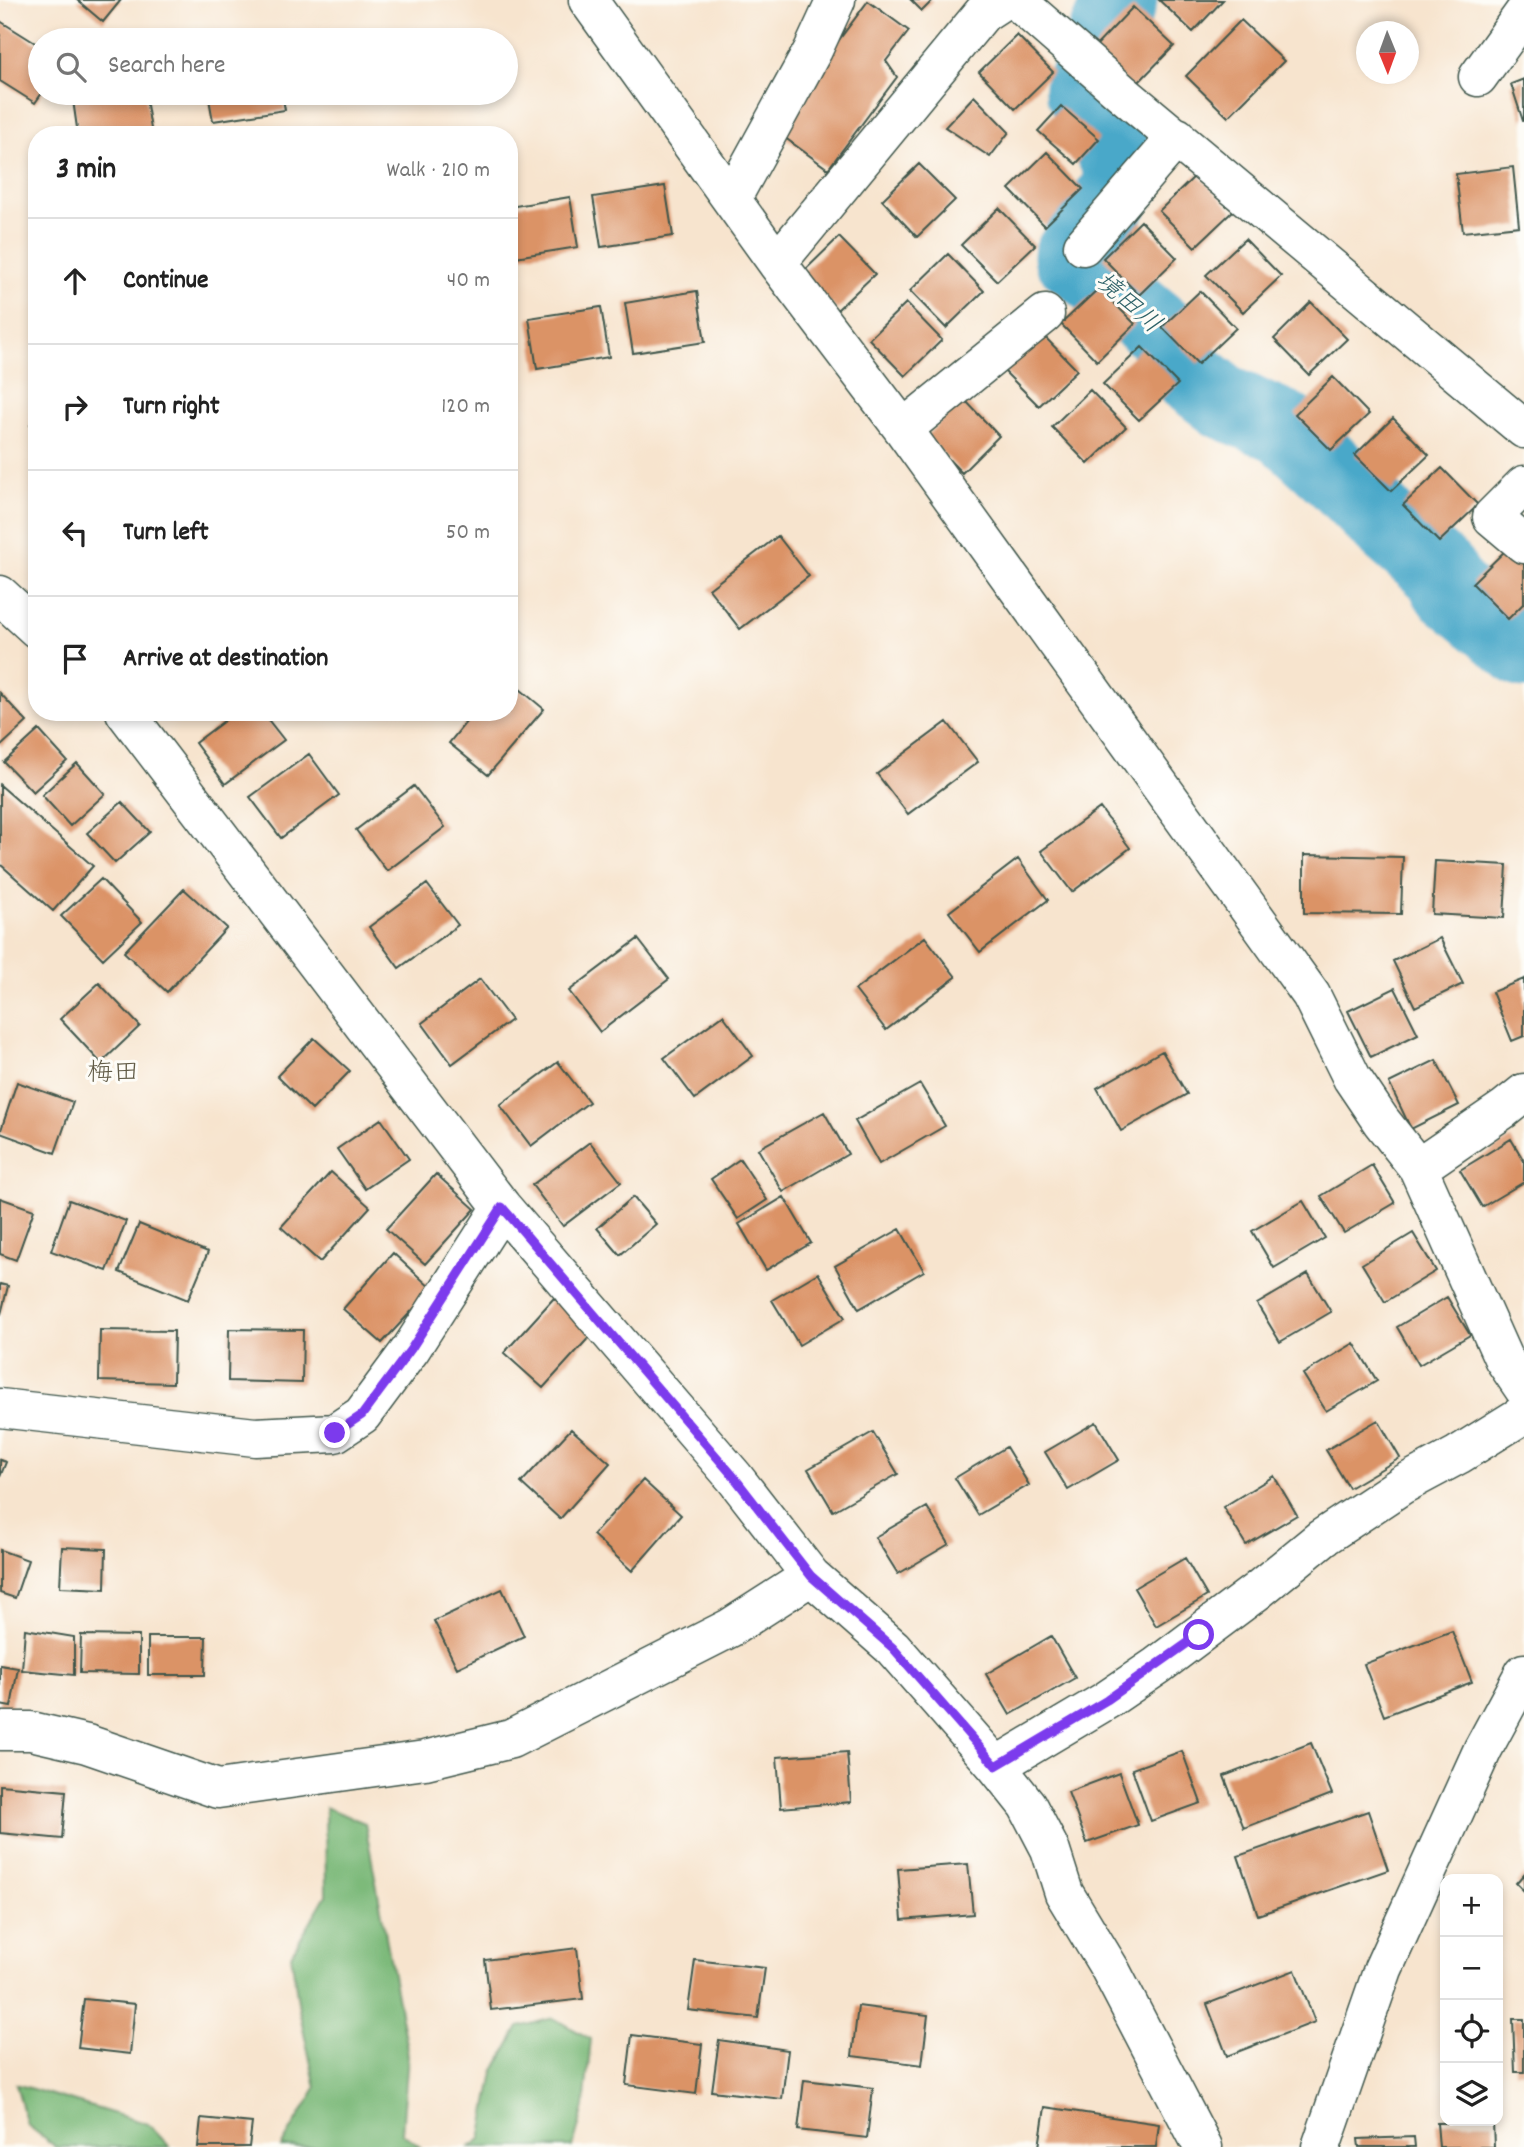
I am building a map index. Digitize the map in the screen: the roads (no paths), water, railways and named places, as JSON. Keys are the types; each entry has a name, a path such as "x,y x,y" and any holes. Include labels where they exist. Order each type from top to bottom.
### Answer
{"street":[{"path":"588,0 776,263 903,429 1311,995 1352,1078 1418,1168 1503,1358 1524,1389"},
{"path":"732,198 813,50 836,0"},
{"path":"776,263 983,13 1003,0"},
{"path":"1016,0 1524,429"},
{"path":"1478,77 1524,13"},
{"path":"1083,246 1177,137"},
{"path":"903,429 1045,314"},
{"path":"1524,485 1492,517 1524,544"},
{"path":"0,595 28,621"},
{"path":"132,721 502,1207 734,1477 811,1576 893,1648 1027,1805 1050,1849 1063,1894 1110,1969 1203,2147"},
{"path":"1418,1168 1504,1110 1524,1093"},
{"path":"0,1408 255,1437 335,1433 362,1415 411,1349 502,1207"},
{"path":"996,1766 1096,1707 1157,1666 1322,1538 1402,1485 1458,1455 1524,1414"},
{"path":"0,1731 31,1731 87,1744 218,1789 425,1760 511,1739 730,1628 811,1576"},
{"path":"1321,2147 1383,1969 1483,1749 1524,1673"}],"waterway":[{"name":"境田川","path":"1120,0 1082,89 1126,178 1071,256 1164,333 1184,371 1224,402 1283,427 1441,573 1449,589 1524,651"}],"district":[{"name":"梅田","path":"113,1074"}]}
